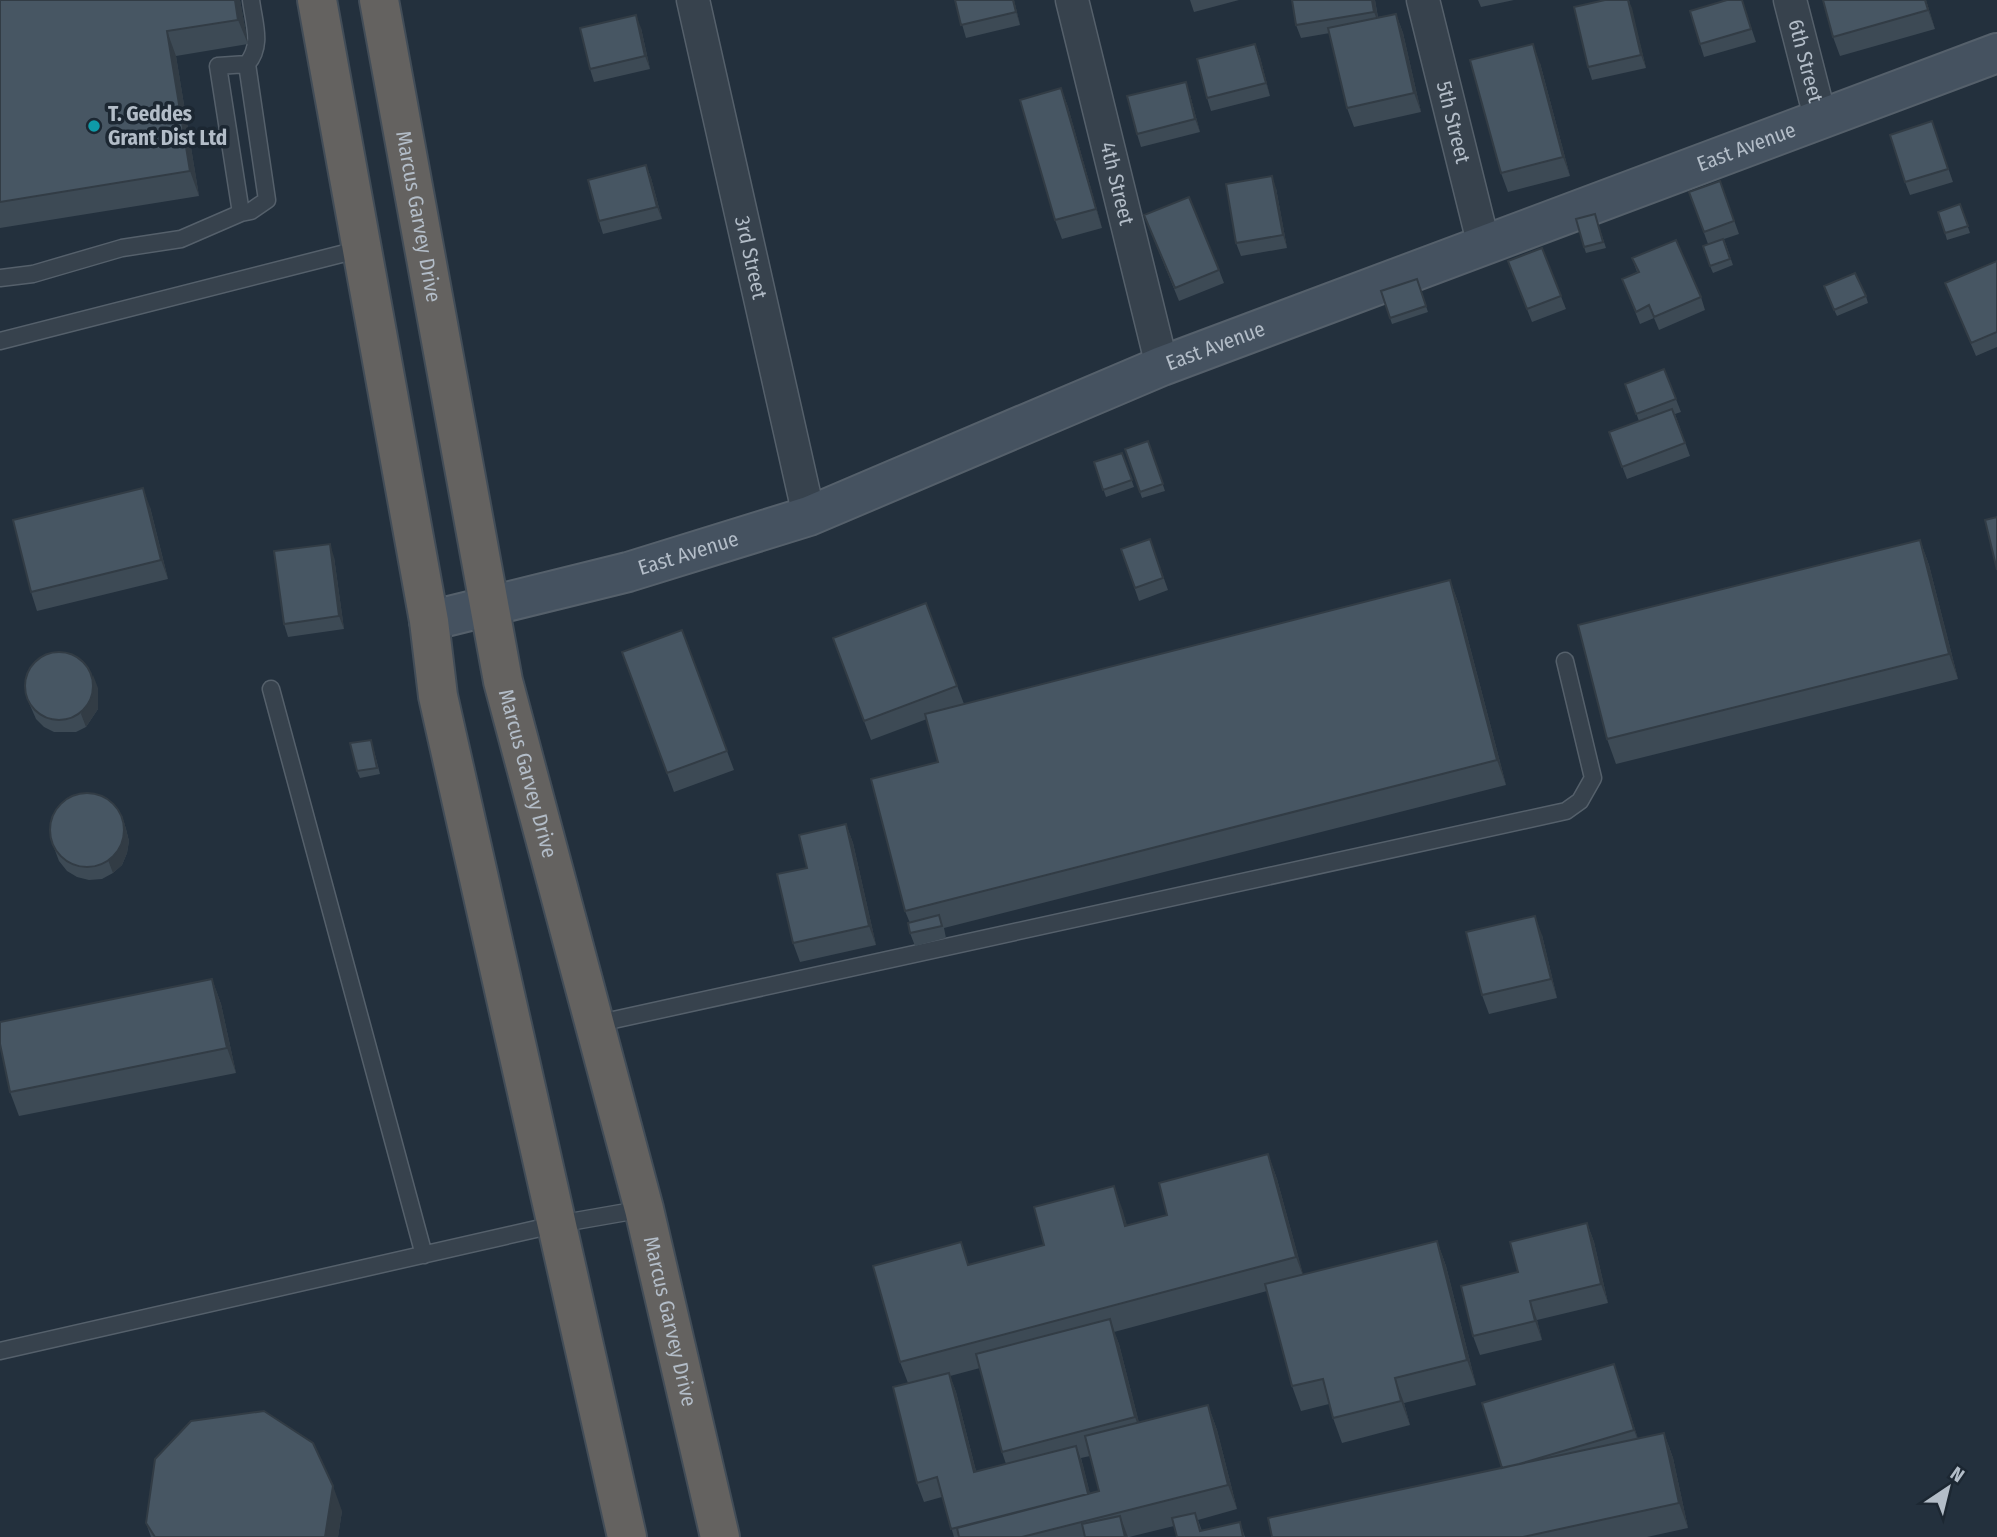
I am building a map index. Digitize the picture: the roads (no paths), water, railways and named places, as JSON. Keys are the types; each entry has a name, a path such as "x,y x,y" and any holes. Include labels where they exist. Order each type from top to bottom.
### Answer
{"highway":[{"path":"317,0 429,621 438,696 626,1537"},
{"name":"Marcus Garvey Drive","path":"379,0 503,681 644,1209 720,1537"}],"main road":[{"name":"East Avenue","path":"429,621 628,572 809,516 1162,366 1997,53"}],"street":[{"name":"3rd Street","path":"693,0 809,516"},
{"name":"4th Street","path":"1072,0 1162,366"},
{"name":"5th Street","path":"1423,0 1483,246"},
{"name":"6th Street","path":"1790,0 1821,121"}],"lane":[{"path":"0,278 33,274 122,248 181,239 251,211 267,200 247,64 255,54 257,42 250,0"},
{"path":"241,213 218,66 247,64"},
{"path":"0,341 361,248"},
{"path":"595,1024 1566,811 1580,802 1593,778 1565,661"},
{"path":"271,689 424,1255"},
{"path":"0,1351 558,1224 644,1209"}],"place":[{"name":"T. Geddes Grant Dist Ltd","path":"94,126"}]}
